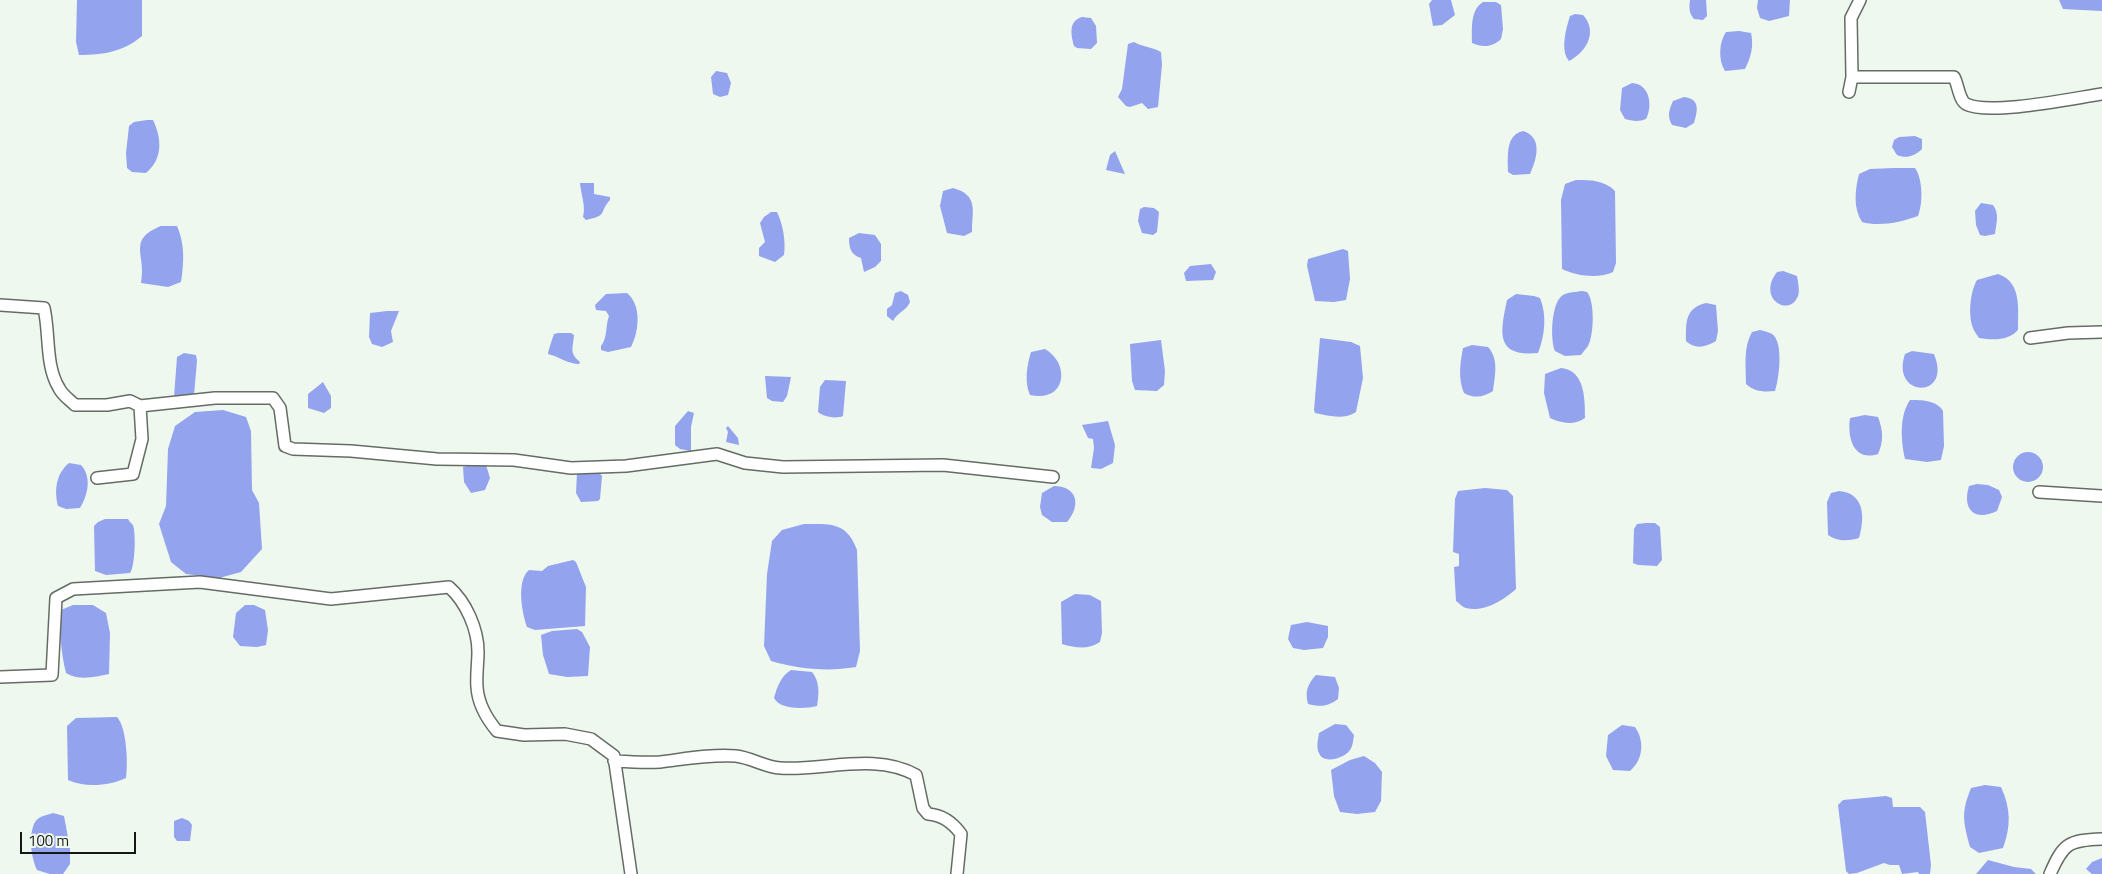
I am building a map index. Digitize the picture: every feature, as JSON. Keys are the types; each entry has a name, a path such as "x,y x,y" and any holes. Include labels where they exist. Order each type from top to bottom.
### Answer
{"street":[{"path":"1849,92 1852,77 1851,18 1860,0"},
{"path":"1852,77 1954,76 1963,101 1967,105 1982,107 2000,108 2102,94"},
{"path":"0,305 44,308 48,326 51,369 59,389 75,405 107,405 130,401 140,406 214,398 273,398 280,408 285,446 293,449 351,451 437,459 514,460 571,468 626,466 717,454 745,463 783,467 943,465 1053,477"},
{"path":"2030,338 2068,333 2102,332"},
{"path":"97,478 134,474 142,438 140,406"},
{"path":"2039,492 2102,496"},
{"path":"0,677 52,675 56,598 72,589 200,582 331,599 449,588 458,595 473,625 478,650 477,688 486,717 497,731 524,735 565,734 591,739 614,756 631,874"},
{"path":"614,761 658,762 711,756 738,756 780,768 855,764 885,765 908,770 916,775 923,808 928,814 938,815 954,825 961,834 957,874"},
{"path":"2050,874 2058,854 2068,844 2087,839 2102,839"}],"water":[{"path":"77,0 142,0 142,36 128,46 112,52 79,55 76,42"},
{"path":"1432,0 1451,0 1455,15 1442,25 1433,26 1429,4"},
{"path":"1690,0 1706,0 1707,16 1703,20 1692,17"},
{"path":"1758,0 1790,0 1789,16 1769,21 1760,18 1757,8"},
{"path":"2059,0 2102,0 2102,11 2063,9"},
{"path":"1483,2 1496,2 1501,5 1503,29 1501,39 1495,44 1488,46 1472,43 1474,15 1479,5"},
{"path":"1575,14 1583,15 1590,28 1590,34 1585,47 1569,61 1564,45 1570,16"},
{"path":"1082,17 1091,18 1096,26 1097,43 1091,49 1074,46 1073,25 1074,22"},
{"path":"1739,31 1751,33 1752,47 1749,60 1745,69 1725,71 1720,56 1722,41 1726,32"},
{"path":"1134,42 1161,52 1162,65 1158,107 1148,109 1142,103 1130,107 1126,106 1118,97 1122,89 1128,44"},
{"path":"716,71 727,73 731,83 728,95 720,97 713,94 711,77"},
{"path":"1632,83 1643,87 1648,96 1649,108 1646,119 1636,121 1625,119 1620,110 1622,88"},
{"path":"1684,97 1693,100 1697,110 1694,123 1686,128 1672,125 1669,116 1673,101"},
{"path":"153,120 156,127 159,141 158,155 152,167 146,173 132,172 127,168 126,153 129,126 134,122"},
{"path":"1523,131 1534,138 1536,143 1535,162 1530,174 1513,175 1508,172 1510,142 1517,133"},
{"path":"1915,136 1922,139 1922,149 1910,156 1897,155 1892,147 1894,140 1899,137"},
{"path":"1115,151 1125,174 1106,170 1110,155"},
{"path":"1915,168 1918,173 1920,178 1921,205 1918,216 1890,223 1862,222 1857,211 1856,199 1859,174 1870,169"},
{"path":"1576,180 1602,183 1615,191 1616,263 1613,272 1588,276 1562,269 1561,200 1565,184"},
{"path":"580,183 594,183 594,194 610,197 601,215 598,217 586,220 583,217 584,205"},
{"path":"953,188 967,195 972,205 972,232 964,236 947,233 940,206 943,191"},
{"path":"1981,203 1993,205 1995,208 1997,219 1995,234 1980,235 1976,225 1975,211"},
{"path":"1144,207 1154,208 1159,212 1157,232 1153,235 1142,233 1138,221 1140,209"},
{"path":"771,212 777,212 781,222 785,250 784,255 775,262 759,256 759,248 765,242 760,223"},
{"path":"161,226 177,226 183,247 181,282 168,287 141,283 141,243 150,231"},
{"path":"859,233 875,235 881,244 881,261 875,267 864,272 861,258 851,251 849,245 849,238"},
{"path":"1343,249 1348,251 1350,279 1346,300 1334,302 1315,301 1307,266 1308,259"},
{"path":"1211,264 1216,272 1213,280 1186,281 1184,273 1190,266"},
{"path":"1783,271 1797,276 1798,296 1794,302 1788,305 1782,305 1777,302 1772,297 1770,290 1777,272"},
{"path":"1998,274 2006,278 2015,290 2018,305 2018,330 2005,338 1979,338 1971,323 1970,304 1973,291 1977,280"},
{"path":"901,291 908,295 910,302 893,321 887,316 887,309 892,305 895,293"},
{"path":"1582,291 1587,292 1590,296 1593,318 1592,334 1588,346 1581,355 1565,356 1555,351 1553,346 1552,330 1556,305 1563,295"},
{"path":"627,293 632,298 637,311 638,319 634,341 631,347 608,352 601,350 609,316 606,311 596,310 595,305 606,294"},
{"path":"1516,294 1540,298 1544,311 1544,325 1538,353 1514,351 1507,347 1504,340 1502,332 1507,300"},
{"path":"1706,303 1716,305 1718,331 1716,341 1704,346 1693,346 1686,341 1688,317 1694,308"},
{"path":"399,311 391,331 393,342 382,347 372,344 369,337 370,313"},
{"path":"1760,330 1772,334 1776,338 1778,345 1779,370 1775,391 1760,391 1746,384 1747,344 1752,332"},
{"path":"571,333 574,335 573,353 580,362 579,364 571,363 548,354 554,334"},
{"path":"1320,338 1351,342 1360,346 1363,378 1356,412 1336,417 1315,413"},
{"path":"1161,340 1165,371 1164,385 1157,391 1135,390 1132,381 1130,344"},
{"path":"1472,345 1488,347 1494,357 1493,391 1486,395 1472,396 1464,393 1460,377 1460,365 1463,348"},
{"path":"1045,349 1059,364 1061,381 1051,393 1042,396 1030,395 1027,385 1027,374 1031,352"},
{"path":"1912,351 1934,354 1938,369 1935,380 1929,386 1921,388 1913,385 1906,379 1903,369 1905,354"},
{"path":"184,353 196,355 194,395 174,397 177,357"},
{"path":"1561,368 1575,374 1582,387 1585,402 1585,418 1581,421 1572,423 1550,418 1544,393 1545,374"},
{"path":"765,376 791,377 787,396 783,402 772,401 767,398"},
{"path":"825,380 846,381 843,416 830,417 818,412 820,387"},
{"path":"323,382 331,396 331,408 324,413 308,408 308,394"},
{"path":"1910,400 1933,403 1943,411 1944,446 1941,460 1927,462 1905,459 1902,437 1903,421 1906,406"},
{"path":"223,410 246,417 251,431 252,490 259,503 262,549 241,572 219,578 186,574 171,562 159,524 166,506 168,449 175,426 195,412"},
{"path":"688,411 694,413 691,427 691,451 680,449 675,445 675,426"},
{"path":"1865,415 1878,417 1882,431 1882,440 1878,454 1870,456 1863,455 1854,446 1849,426 1850,418"},
{"path":"1108,421 1115,445 1113,463 1101,469 1091,468 1094,448 1093,439 1088,438 1082,425"},
{"path":"728,426 738,438 739,445 726,442 728,432 726,428"},
{"path":"2028,452 2039,456 2043,467 2039,478 2028,482 2017,478 2013,467 2017,456"},
{"path":"69,463 81,465 87,475 87,492 80,508 66,509 58,506 57,483 61,472"},
{"path":"473,464 486,465 490,478 485,490 471,493 464,482 463,467"},
{"path":"598,471 602,476 600,499 598,501 581,502 576,493 577,472"},
{"path":"1977,484 1988,485 1999,490 2002,497 1997,511 1982,515 1976,514 1969,507 1967,494 1969,486"},
{"path":"1054,486 1068,489 1075,498 1074,510 1067,522 1052,522 1042,515 1040,507 1042,493"},
{"path":"1485,488 1507,490 1513,496 1516,589 1493,604 1473,609 1465,607 1456,601 1454,567 1459,566 1459,554 1453,552 1455,499 1458,491"},
{"path":"1839,491 1854,496 1861,508 1862,522 1859,538 1843,540 1828,535 1827,502 1831,493"},
{"path":"105,519 128,519 133,525 134,550 130,573 106,575 95,571 94,526"},
{"path":"1655,523 1660,527 1662,560 1657,566 1633,563 1634,529 1637,524"},
{"path":"804,524 837,526 848,534 857,550 860,651 856,667 824,669 782,664 771,661 764,646 767,574 772,541 782,530"},
{"path":"573,560 576,562 586,587 585,626 535,630 527,627 521,597 522,582 525,575 529,570 542,571 548,566"},
{"path":"1075,594 1090,595 1101,601 1102,633 1100,642 1095,645 1077,647 1062,644 1061,602"},
{"path":"73,605 93,605 106,613 110,633 109,674 82,678 66,673 61,642 61,610"},
{"path":"245,605 254,605 265,610 268,630 266,645 257,647 240,646 233,637 236,613"},
{"path":"1307,622 1328,626 1328,637 1323,648 1304,650 1293,648 1288,639 1291,625"},
{"path":"577,629 582,632 590,647 588,676 567,677 549,674 543,655 541,635 552,631"},
{"path":"791,670 812,672 815,676 818,684 817,706 806,708 787,707 777,702 774,698 782,679"},
{"path":"1316,675 1335,677 1339,688 1338,699 1323,706 1308,704 1307,688"},
{"path":"117,717 125,737 127,755 126,778 112,783 97,785 75,783 68,780 67,726 76,718"},
{"path":"1335,724 1346,725 1354,735 1352,745 1344,756 1325,759 1321,757 1318,751 1319,733"},
{"path":"1622,725 1635,727 1640,738 1640,756 1630,771 1613,770 1606,756 1608,735"},
{"path":"1364,756 1375,763 1382,772 1381,801 1375,812 1357,814 1340,812 1334,796 1331,770 1350,760"},
{"path":"1985,785 2001,787 2007,803 2009,825 2003,848 1979,853 1970,847 1964,811 1971,788"},
{"path":"1886,796 1892,798 1893,807 1920,807 1925,812 1931,865 1930,874 1919,874 1918,872 1902,874 1899,865 1884,863 1857,873 1849,874 1846,871 1838,805 1843,800"},
{"path":"53,813 64,816 70,848 70,864 63,874 50,874 37,870 32,853 31,839 35,822 41,817"},
{"path":"182,818 189,821 192,825 190,841 177,841 174,837 174,821"},
{"path":"2102,858 2102,874 2092,874 2086,869 2092,862"},
{"path":"1988,860 2014,867 2031,869 2036,874 1976,874"}]}
